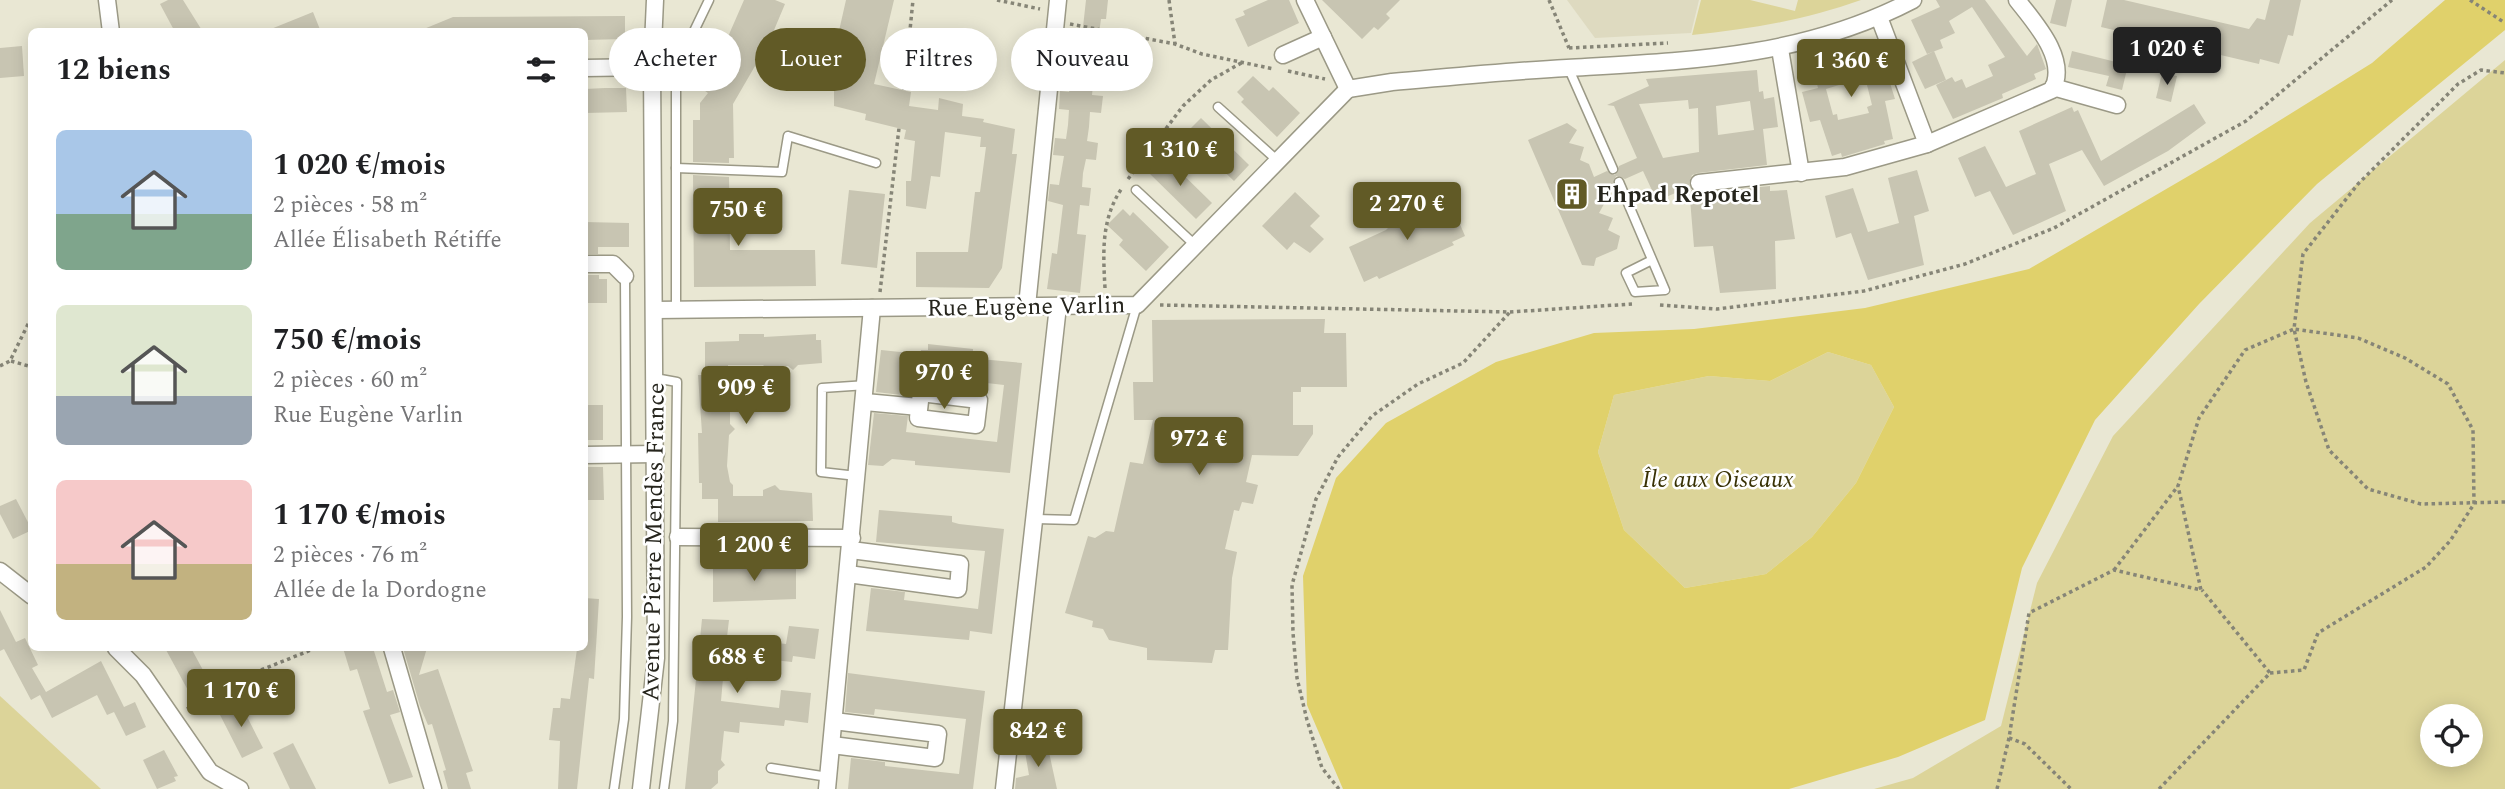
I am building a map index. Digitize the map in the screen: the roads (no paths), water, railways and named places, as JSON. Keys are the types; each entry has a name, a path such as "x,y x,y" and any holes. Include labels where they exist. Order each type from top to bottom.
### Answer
{"street":[{"path":"107,0 110,28"},
{"path":"1305,0 1346,86 1698,59 1780,49 1879,17 1913,0"},
{"path":"1699,183 1845,167 1927,144 2043,96 2057,81 2055,60 2038,26 2017,0"},
{"name":"Avenue Pierre Mendès France","path":"652,3 652,28"},
{"path":"1027,306 1057,12"},
{"path":"1879,17 1927,144"},
{"path":"1283,55 1323,37"},
{"path":"1780,49 1801,173"},
{"path":"588,68 609,70"},
{"name":"Rue Eugène Varlin","path":"655,310 1137,305 1278,161 1346,86"},
{"path":"2053,88 2117,105"},
{"name":"Avenue Pierre Mendès France","path":"641,789 656,658 652,91"},
{"path":"588,264 613,264 625,276"},
{"path":"1004,789 1058,306"},
{"path":"828,783 875,308"},
{"path":"866,393 919,407"},
{"path":"588,454 656,454"},
{"path":"678,537 851,544 960,564 958,589 848,574"},
{"path":"0,571 28,593"},
{"path":"119,651 143,675 210,772 240,789"},
{"path":"393,651 433,789"},
{"path":"832,745 935,758 938,734 834,720"}],"lane":[{"path":"695,28 709,0"},
{"path":"1568,68 1613,169"},
{"path":"676,91 676,310"},
{"path":"1218,107 1278,161"},
{"path":"676,168 782,172 788,136 876,163"},
{"path":"1619,182 1665,290 1635,292 1626,273 1652,260"},
{"path":"1136,190 1195,245"},
{"path":"614,789 624,719 627,617 625,276"},
{"path":"1036,519 1074,520 1137,305"},
{"path":"655,378 677,382 678,537 673,721 664,789"},
{"path":"858,476 821,472 822,388 866,393"},
{"path":"771,768 828,783"}],"place":[{"name":"Ehpad Repotel","path":"1572,194"}],"park label":[{"name":"Île aux Oiseaux","path":"1718,479"}]}
